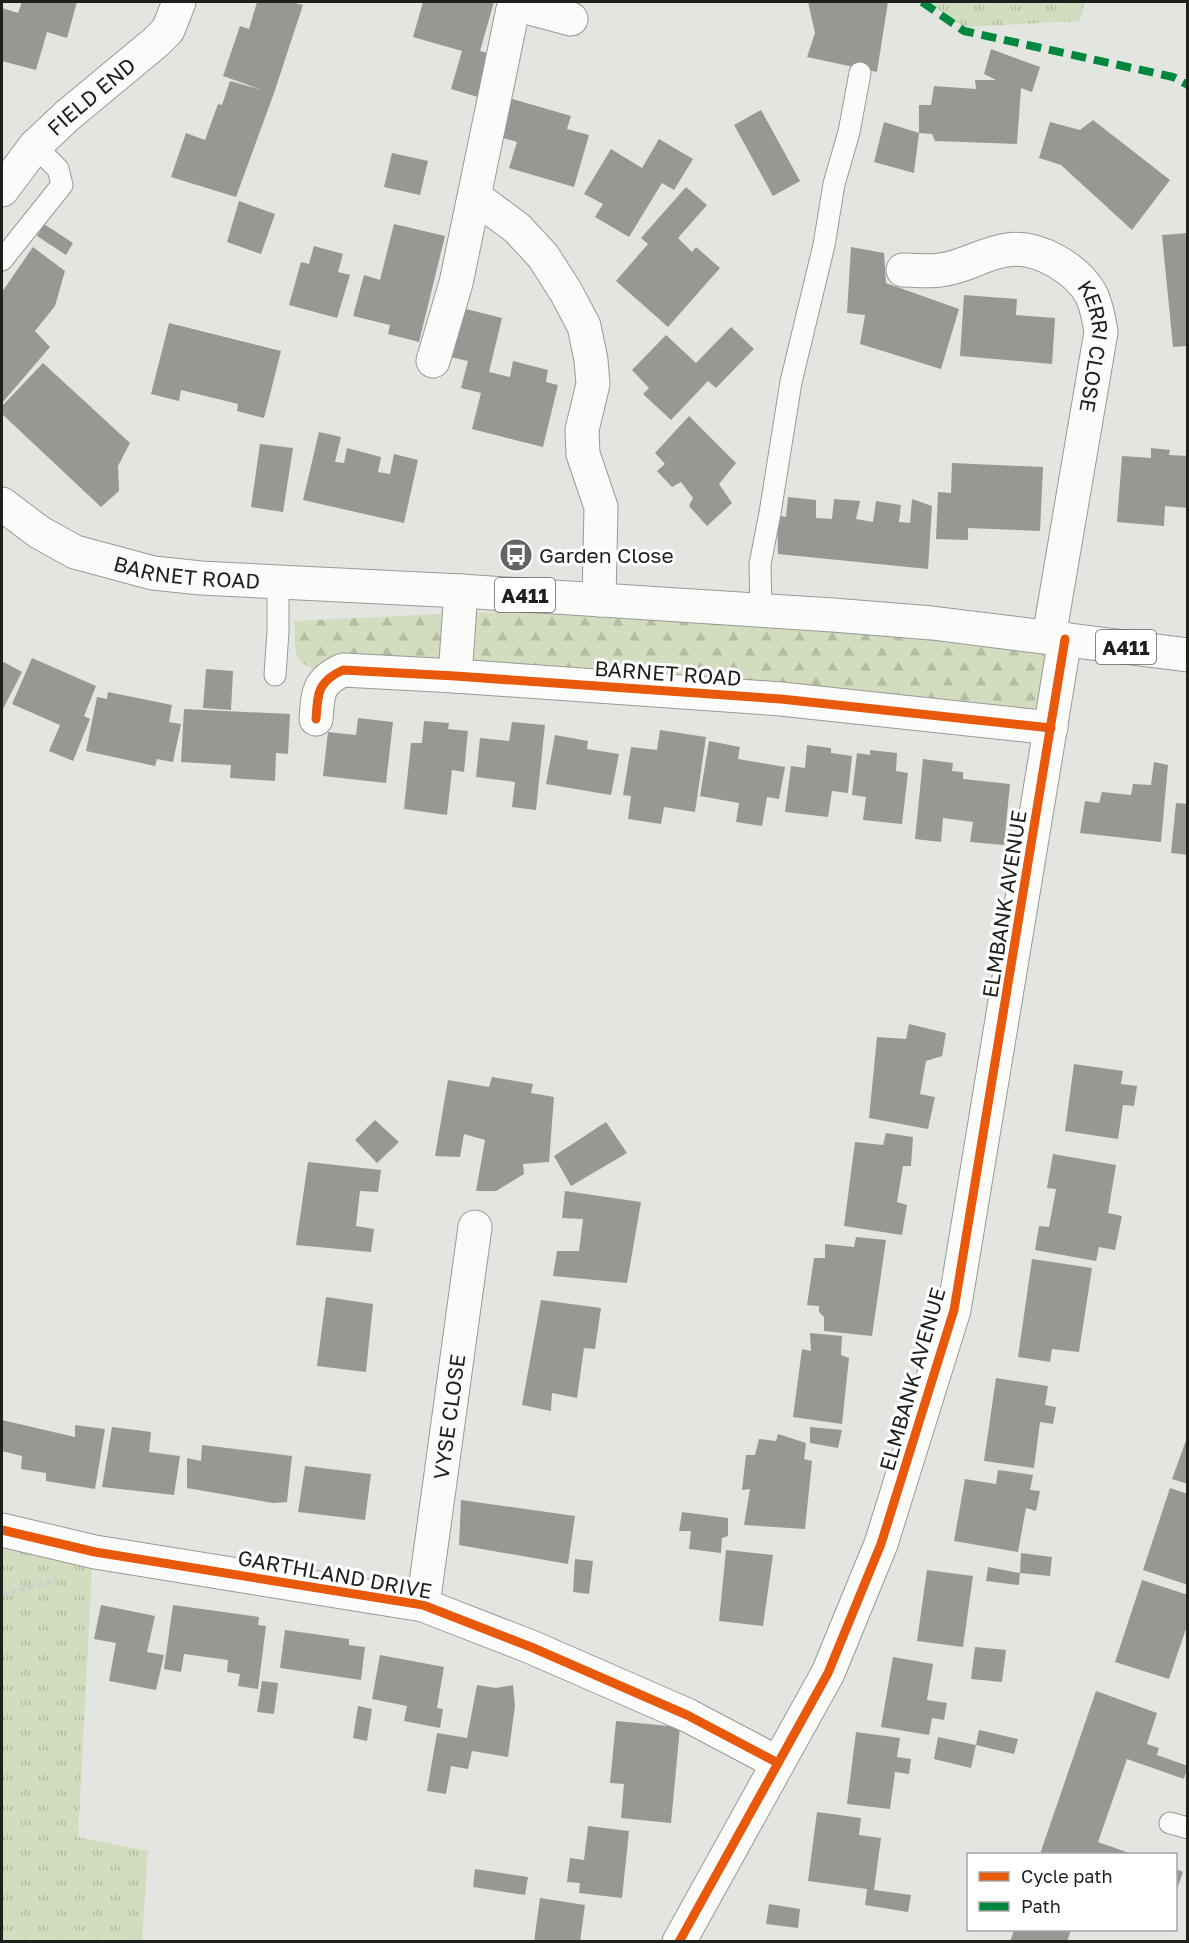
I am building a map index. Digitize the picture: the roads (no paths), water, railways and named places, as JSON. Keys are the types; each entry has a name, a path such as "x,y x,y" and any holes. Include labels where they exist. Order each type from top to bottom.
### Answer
{"street":[{"name":"FIELD END","path":"2,190 35,146 168,30 178,2"},
{"path":"433,361 456,283 513,9 545,9"},
{"path":"475,196 517,228 543,256 584,326 593,384 582,430 583,454 601,507 599,600"},
{"name":"KERRI CLOSE","path":"903,270 941,270 1007,250 1023,249 1046,256 1079,278 1091,294 1098,312 1101,332 1057,638"},
{"name":"BARNET ROAD","path":"2,504 39,532 75,552 119,566 153,573 201,578 461,591 761,610 932,623 1188,655"},
{"path":"455,676 461,591"},
{"name":"ELMBANK AVENUE","path":"679,1941 828,1673 881,1544 954,1310 1052,728 1057,638"},
{"name":"BARNET ROAD","path":"315,719 322,684 329,676 343,670 781,699 1052,728"},
{"name":"VYSE CLOSE","path":"423,1605 475,1227"},
{"name":"GARTHLAND DRIVE","path":"2,1530 95,1552 423,1605 531,1647 687,1715 778,1763"}],"lane":[{"path":"761,610 760,564 791,382 824,245 834,184 849,132 860,73"},
{"path":"2,260 62,185 58,169 35,146"},
{"path":"275,675 278,582"}],"place":[{"name":"Garden Close","path":"516,555"}]}
